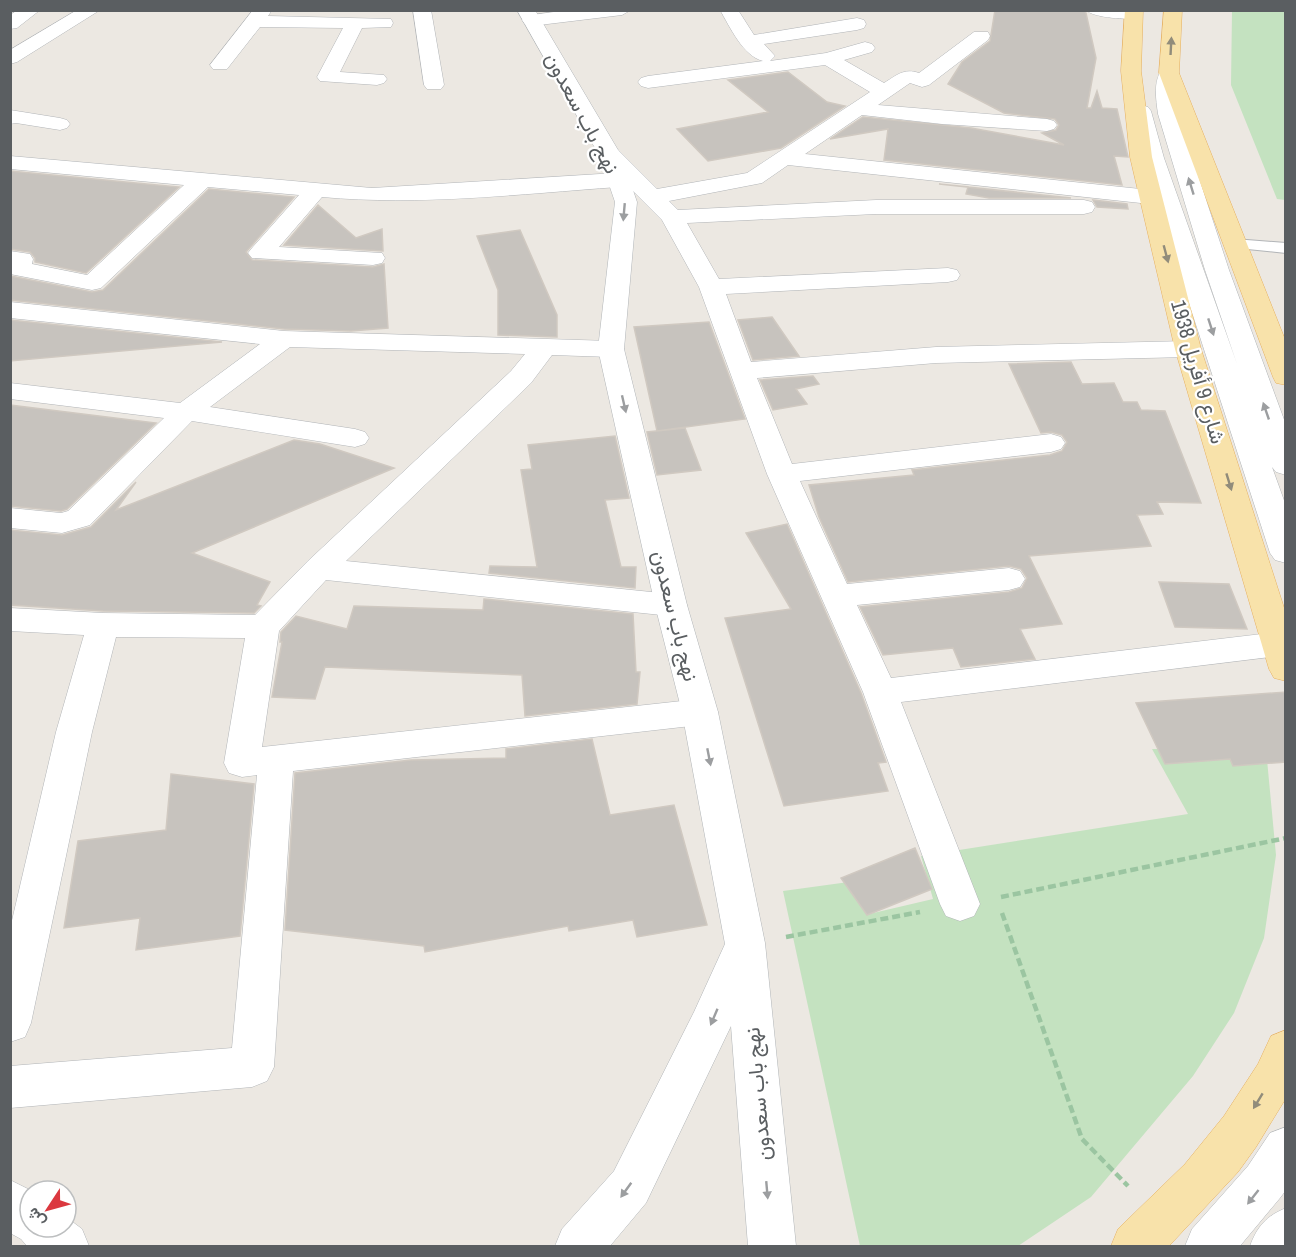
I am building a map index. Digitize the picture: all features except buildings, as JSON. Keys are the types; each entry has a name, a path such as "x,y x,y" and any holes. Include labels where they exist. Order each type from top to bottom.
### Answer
{"main road":[{"path":"1173,10 1169,73 1286,377"},
{"name":"شارع 9 أفريل 1938","path":"1133,12 1131,71 1141,157 1150,197 1188,349 1282,657"},
{"path":"1135,1246 1200,1184 1232,1143 1258,1102 1286,1050"}],"street":[{"path":"10,24 31,10"},
{"path":"10,58 91,10"},
{"path":"422,10 434,85"},
{"path":"528,15 622,10"},
{"path":"729,10 749,41 776,66"},
{"path":"1095,10 1133,12"},
{"name":"نهج باب سعدون","path":"528,15 614,167 626,202 611,349 671,605 700,712 745,943 771,1246"},
{"path":"220,65 258,16 384,23"},
{"path":"355,23 327,77 377,79"},
{"path":"749,41 857,24"},
{"path":"662,207 754,178 908,76 922,81 981,36"},
{"path":"648,82 828,59 865,48"},
{"path":"828,59 885,92"},
{"name":"شارع 9 أفريل 1938","path":"1131,71 1153,158 1286,553"},
{"path":"1169,73 1165,92 1168,114 1216,270 1286,466"},
{"path":"860,109 942,118 1047,125"},
{"path":"10,118 13,116 60,124"},
{"path":"785,158 1150,197"},
{"path":"10,162 372,195 452,192 614,167 662,207 711,287 782,474 880,692 960,903"},
{"path":"10,187 38,165"},
{"path":"10,258 21,259 18,269 92,283 204,178"},
{"path":"316,189 260,253 373,258"},
{"path":"662,207 1084,207"},
{"path":"711,287 948,275"},
{"path":"10,310 284,339 611,349"},
{"path":"10,518 62,523 79,518 186,412 284,339"},
{"path":"544,348 521,376 319,569 263,627 242,763 700,712"},
{"path":"741,371 936,355 1188,349"},
{"path":"10,391 186,412 355,438"},
{"path":"782,474 1052,443"},
{"path":"319,569 671,605"},
{"path":"837,596 1009,579"},
{"path":"10,619 103,625 263,627"},
{"path":"10,1023 74,732 103,625"},
{"path":"880,692 1282,657"},
{"path":"10,1087 252,1067 276,761"},
{"path":"579,1246 630,1186 711,1023 745,943"},
{"path":"1209,1246 1258,1190 1286,1149"},
{"path":"1274,1246 1286,1232"}],"lane":[{"path":"1233,244 1286,248"}],"path":[{"path":"1128,1186 1082,1139 997,898 1286,838"},
{"path":"745,943 829,930 960,903"}],"green space":[{"path":"1232,11 1285,11 1285,200 1277,199 1231,85"},
{"path":"1152,749 1266,749 1276,855 1264,938 1234,1013 1193,1076 1091,1197 1018,1246 860,1246 783,891 856,881 869,914 933,899 921,856 1188,814"}]}
